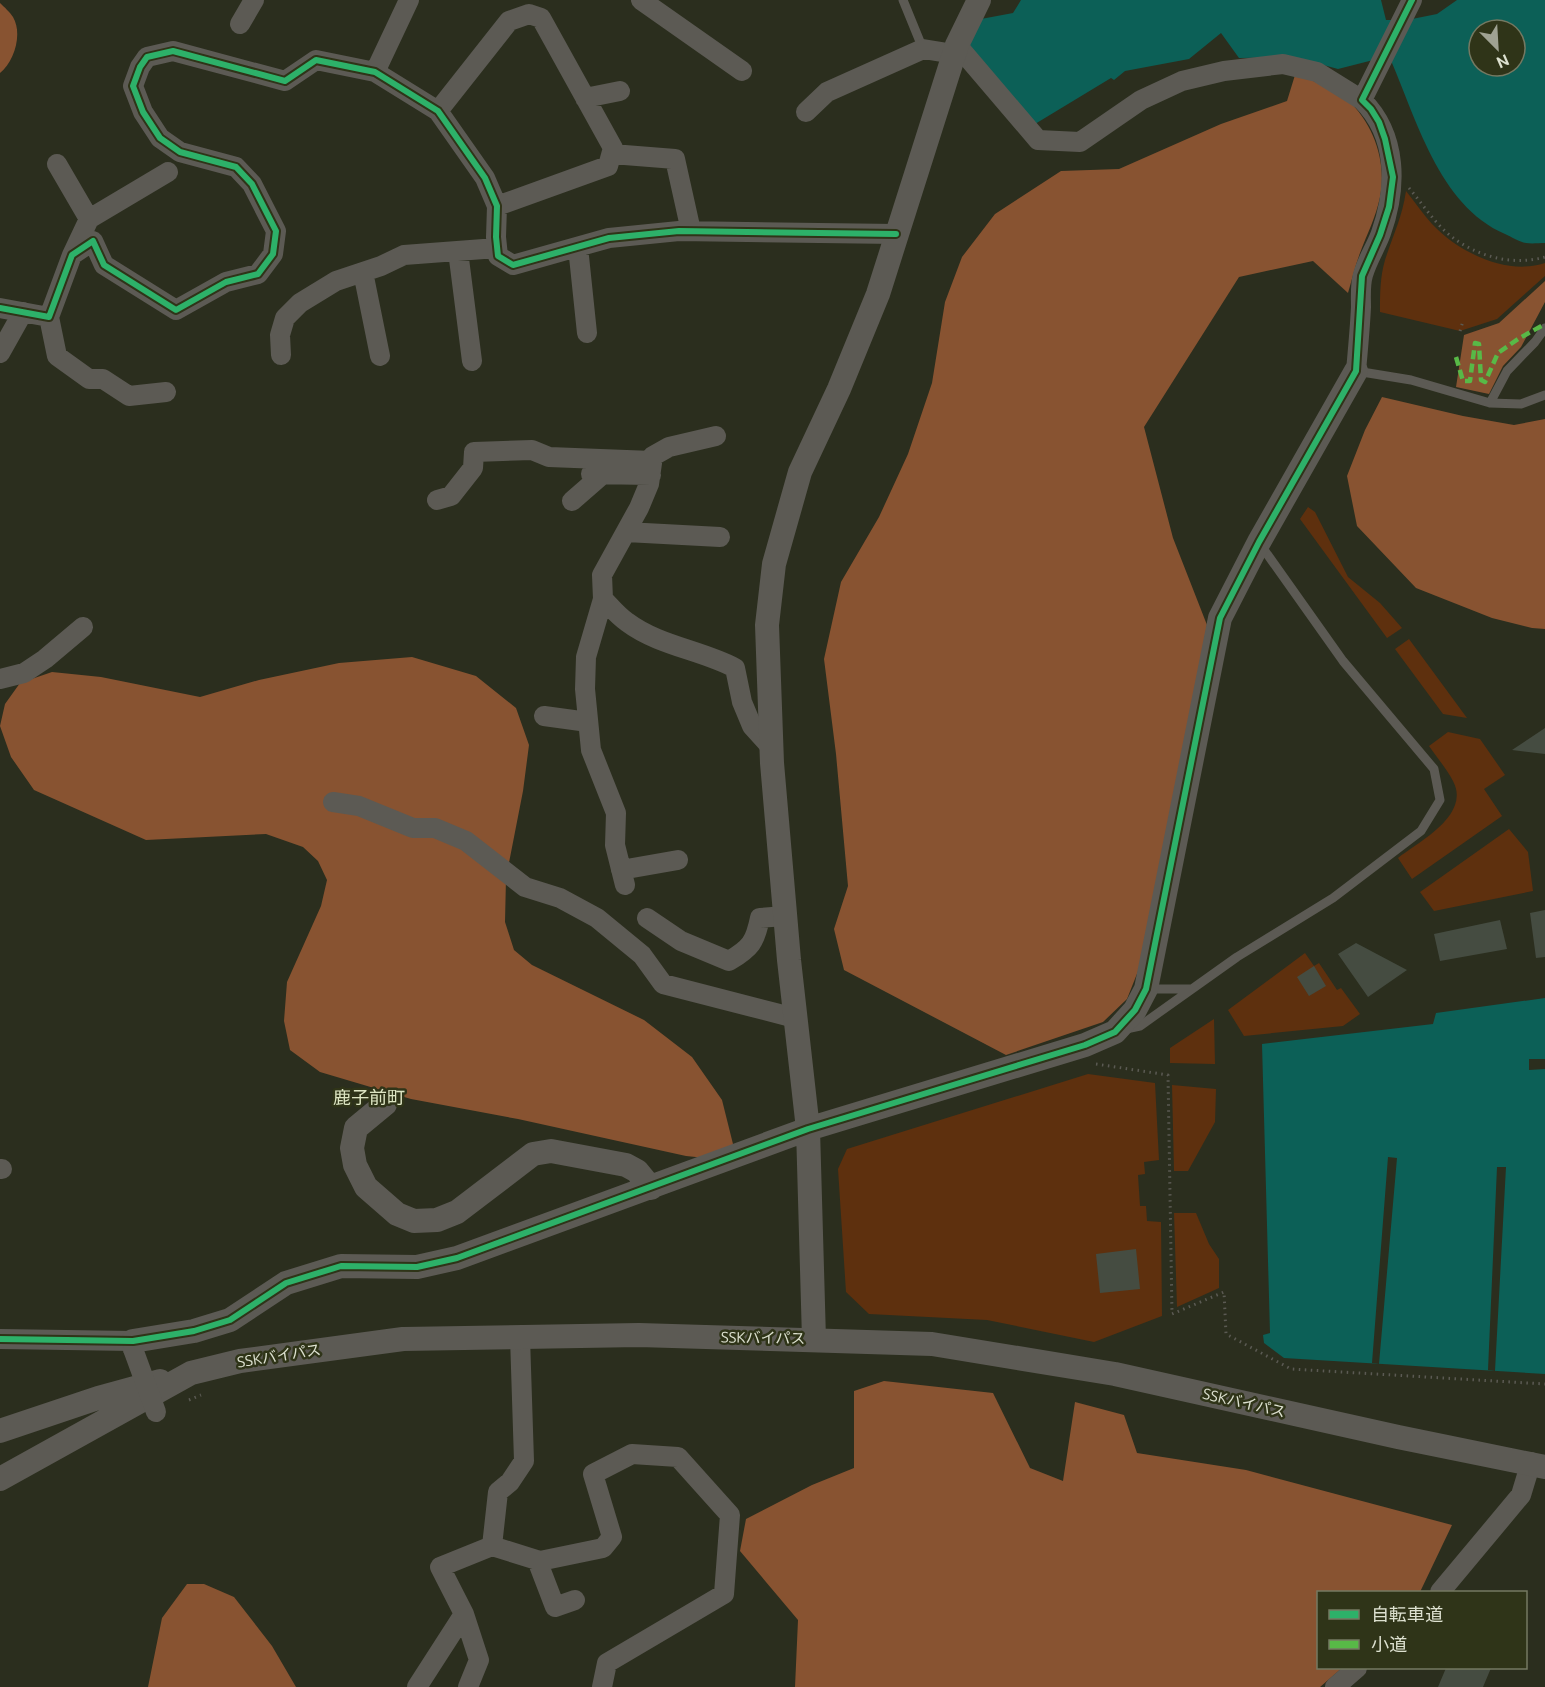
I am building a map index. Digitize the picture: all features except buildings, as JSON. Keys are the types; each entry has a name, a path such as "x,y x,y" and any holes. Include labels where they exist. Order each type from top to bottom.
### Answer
{"street":[{"path":"240,24 254,0"},
{"path":"375,72 409,0"},
{"path":"641,0 742,71"},
{"path":"814,1339 808,1129 785,916 771,747 768,625 774,564 800,471 839,389 878,294 956,50 980,0"},
{"path":"1362,100 1412,0"},
{"path":"438,111 509,21 529,14 541,18 613,148 612,154 608,166 497,206"},
{"path":"0,1339 133,1345 195,1331 230,1320 286,1283 341,1266 417,1267 457,1258 808,1129 1085,1045 1115,1032 1135,1010 1146,989 1220,618 1259,542 1356,371 1362,276 1380,235 1389,207 1393,177 1379,122 1362,100 1317,72 1283,64 1224,71 1182,81 1141,100 1080,142 1038,140 956,50 923,49 810,100"},
{"path":"72,255 93,241 104,265 176,310 226,282 258,274 273,254 276,231 252,184 236,167 180,152 160,138 143,112 133,86 140,67 147,57 173,51 285,81 316,60 375,72 438,111 485,178 497,206 498,256 513,265 609,238 691,231 896,234"},
{"path":"585,98 620,91"},
{"path":"612,154 675,159 691,231"},
{"path":"57,164 89,219"},
{"path":"166,392 129,396 104,379 89,379 57,356 49,317 72,255 89,219 168,172"},
{"path":"281,355 280,335 285,318 300,303 336,281 381,266 404,255 497,248"},
{"path":"578,248 587,333"},
{"path":"458,251 472,362"},
{"path":"363,272 380,356"},
{"path":"0,308 49,317"},
{"path":"0,353 22,312"},
{"path":"678,860 623,877 615,845 616,813 591,750 585,689 586,657 603,599 602,575 650,484 653,456 669,447 716,436"},
{"path":"437,500 451,496 473,468 474,452 532,450 549,457 651,468"},
{"path":"572,501 597,474 651,468"},
{"path":"626,532 720,537"},
{"path":"603,599 627,622 667,643 719,659 735,668 742,702 752,726 771,747"},
{"path":"0,680 24,673 45,659 83,627"},
{"path":"544,716 588,722"},
{"path":"333,802 359,806 413,828 435,828 466,841 525,887 560,898 597,918 642,955 663,984 795,1018"},
{"path":"647,918 681,941 729,961 742,953 756,937 760,918 785,916"},
{"path":"385,1104 356,1128 352,1148 355,1165 366,1187 397,1214 414,1221 437,1220 457,1212 533,1154 540,1152 551,1151 626,1165 637,1171 651,1188"},
{"name":"SSKバイパス","path":"0,1479 192,1373 240,1361 403,1339 639,1335 932,1344 1115,1374 1387,1435 1538,1465"},
{"path":"492,1546 498,1492 510,1482 524,1461 520,1337"},
{"path":"133,1345 156,1412"},
{"path":"0,1431 98,1398 192,1373"},
{"path":"468,1687 479,1660 464,1614 440,1567 492,1546 540,1561 603,1548 612,1537 593,1474 632,1454 678,1457 730,1515 724,1594 607,1663 602,1687"},
{"path":"1442,1591 1521,1495 1538,1465"},
{"path":"537,1560 555,1607 575,1600"},
{"path":"417,1687 464,1614"},
{"path":"1335,1687 1356,1669"}],"lane":[{"path":"903,0 923,49"},
{"path":"1491,403 1507,371 1545,328"},
{"path":"1356,371 1411,380 1491,403 1521,404 1545,395"},
{"path":"1115,1032 1140,1026 1236,957 1342,891 1421,831 1440,800 1434,769 1342,661 1259,542"},
{"path":"1146,989 1192,989"}],"path":[{"path":"1393,177 1404,182 1443,230 1457,241 1479,252 1510,260 1525,261 1545,256"},
{"path":"1460,331 1463,321"},
{"path":"1093,1063 1168,1076 1172,1314 1224,1292 1226,1334 1291,1369 1545,1384"}],"shaded area":[{"path":"0,3 13,17 17,39 13,55 0,73"},
{"path":"1295,75 1337,92 1348,100 1365,121 1376,145 1382,171 1382,184 1376,212 1358,258 1348,293 1313,261 1239,277 1144,427 1173,538 1207,625 1146,951 1127,999 1103,1022 1006,1055 844,970 834,929 848,886 836,754 824,659 841,582 879,517 908,454 932,383 945,302 962,257 995,214 1061,171 1119,169 1221,124 1287,101"},
{"path":"1406,191 1432,224 1455,244 1499,264 1530,266 1545,263 1545,276 1497,319 1460,331 1380,312 1383,266 1400,218"},
{"path":"1545,281 1545,302 1521,347 1503,366 1489,394 1456,387 1464,335 1499,323"},
{"path":"1382,397 1514,425 1545,419 1545,629 1492,618 1416,588 1357,526 1347,476 1365,430"},
{"path":"1308,507 1315,512 1348,577 1380,603 1402,628 1387,638 1300,519"},
{"path":"1409,639 1467,718 1443,714 1395,649"},
{"path":"412,657 476,676 516,708 529,745 523,791 506,878 505,922 514,950 532,965 644,1020 692,1057 722,1100 733,1144 725,1160 686,1156 518,1119 411,1099 320,1072 290,1050 284,1021 287,982 321,906 327,880 318,861 303,847 266,834 146,840 34,790 11,757 0,726 5,704 20,683 52,672 101,677 200,697 259,680 339,663"},
{"path":"1448,732 1480,739 1505,775 1484,789 1502,816 1412,879 1398,858 1440,826 1455,805 1457,793 1453,781 1429,746"},
{"path":"1509,829 1528,852 1533,891 1434,911 1420,892"},
{"path":"1305,953 1314,966 1319,963 1337,990 1341,988 1360,1014 1343,1026 1244,1036 1228,1010"},
{"path":"1214,1019 1215,1064 1170,1063 1170,1048"},
{"path":"1088,1074 1155,1083 1159,1160 1144,1162 1145,1174 1138,1175 1140,1206 1146,1206 1147,1221 1161,1222 1162,1316 1094,1342 987,1320 869,1314 846,1292 838,1169 847,1149"},
{"path":"1172,1085 1216,1089 1215,1122 1188,1171 1174,1171"},
{"path":"1174,1213 1196,1213 1209,1244 1219,1259 1219,1288 1177,1307"},
{"path":"884,1381 993,1393 1030,1468 1063,1481 1075,1402 1124,1415 1137,1453 1246,1470 1452,1525 1420,1591 1317,1591 1317,1669 1341,1669 1320,1687 795,1687 798,1620 740,1551 746,1519 812,1485 854,1468 854,1391"},
{"path":"187,1584 204,1584 234,1597 272,1646 296,1687 148,1687 162,1618"}],"water":[{"path":"1021,0 1381,0 1386,20 1407,20 1437,14 1457,0 1545,0 1545,243 1526,243 1505,234 1482,221 1462,203 1432,157 1389,56 1338,69 1294,57 1239,58 1221,33 1189,59 1125,71 1114,80 1111,78 1035,124 968,44 981,19 1013,13"},
{"path":"1545,998 1545,1374 1284,1358 1264,1343 1263,1335 1270,1333 1262,1044 1433,1024 1436,1013"}],"pier":[{"path":"1529,1059 1545,1059 1545,1069 1529,1070"},
{"path":"1388,1157 1397,1158 1379,1364 1372,1363"},
{"path":"1497,1167 1506,1167 1495,1371 1488,1370"}],"marked path":[{"path":"1456,357 1463,381 1470,381 1475,343 1479,344 1481,380 1485,382 1498,353 1545,324"}],"cycle path":[{"path":"0,1339 133,1341 194,1331 230,1320 286,1283 341,1266 417,1267 457,1258 808,1129 1085,1045 1115,1032 1135,1010 1146,989 1220,618 1259,542 1356,371 1362,276 1380,235 1389,207 1393,177 1379,122 1362,100 1412,0"},
{"path":"0,308 49,317 72,255 93,241 104,265 176,310 226,282 258,274 273,254 276,231 252,184 236,167 180,152 160,138 143,112 133,86 140,67 147,57 173,51 285,81 316,60 375,72 438,111 485,178 497,206 498,256 513,265 609,238 679,231 896,234"}],"district":[{"name":"鹿子前町","path":"369,1098"}]}
